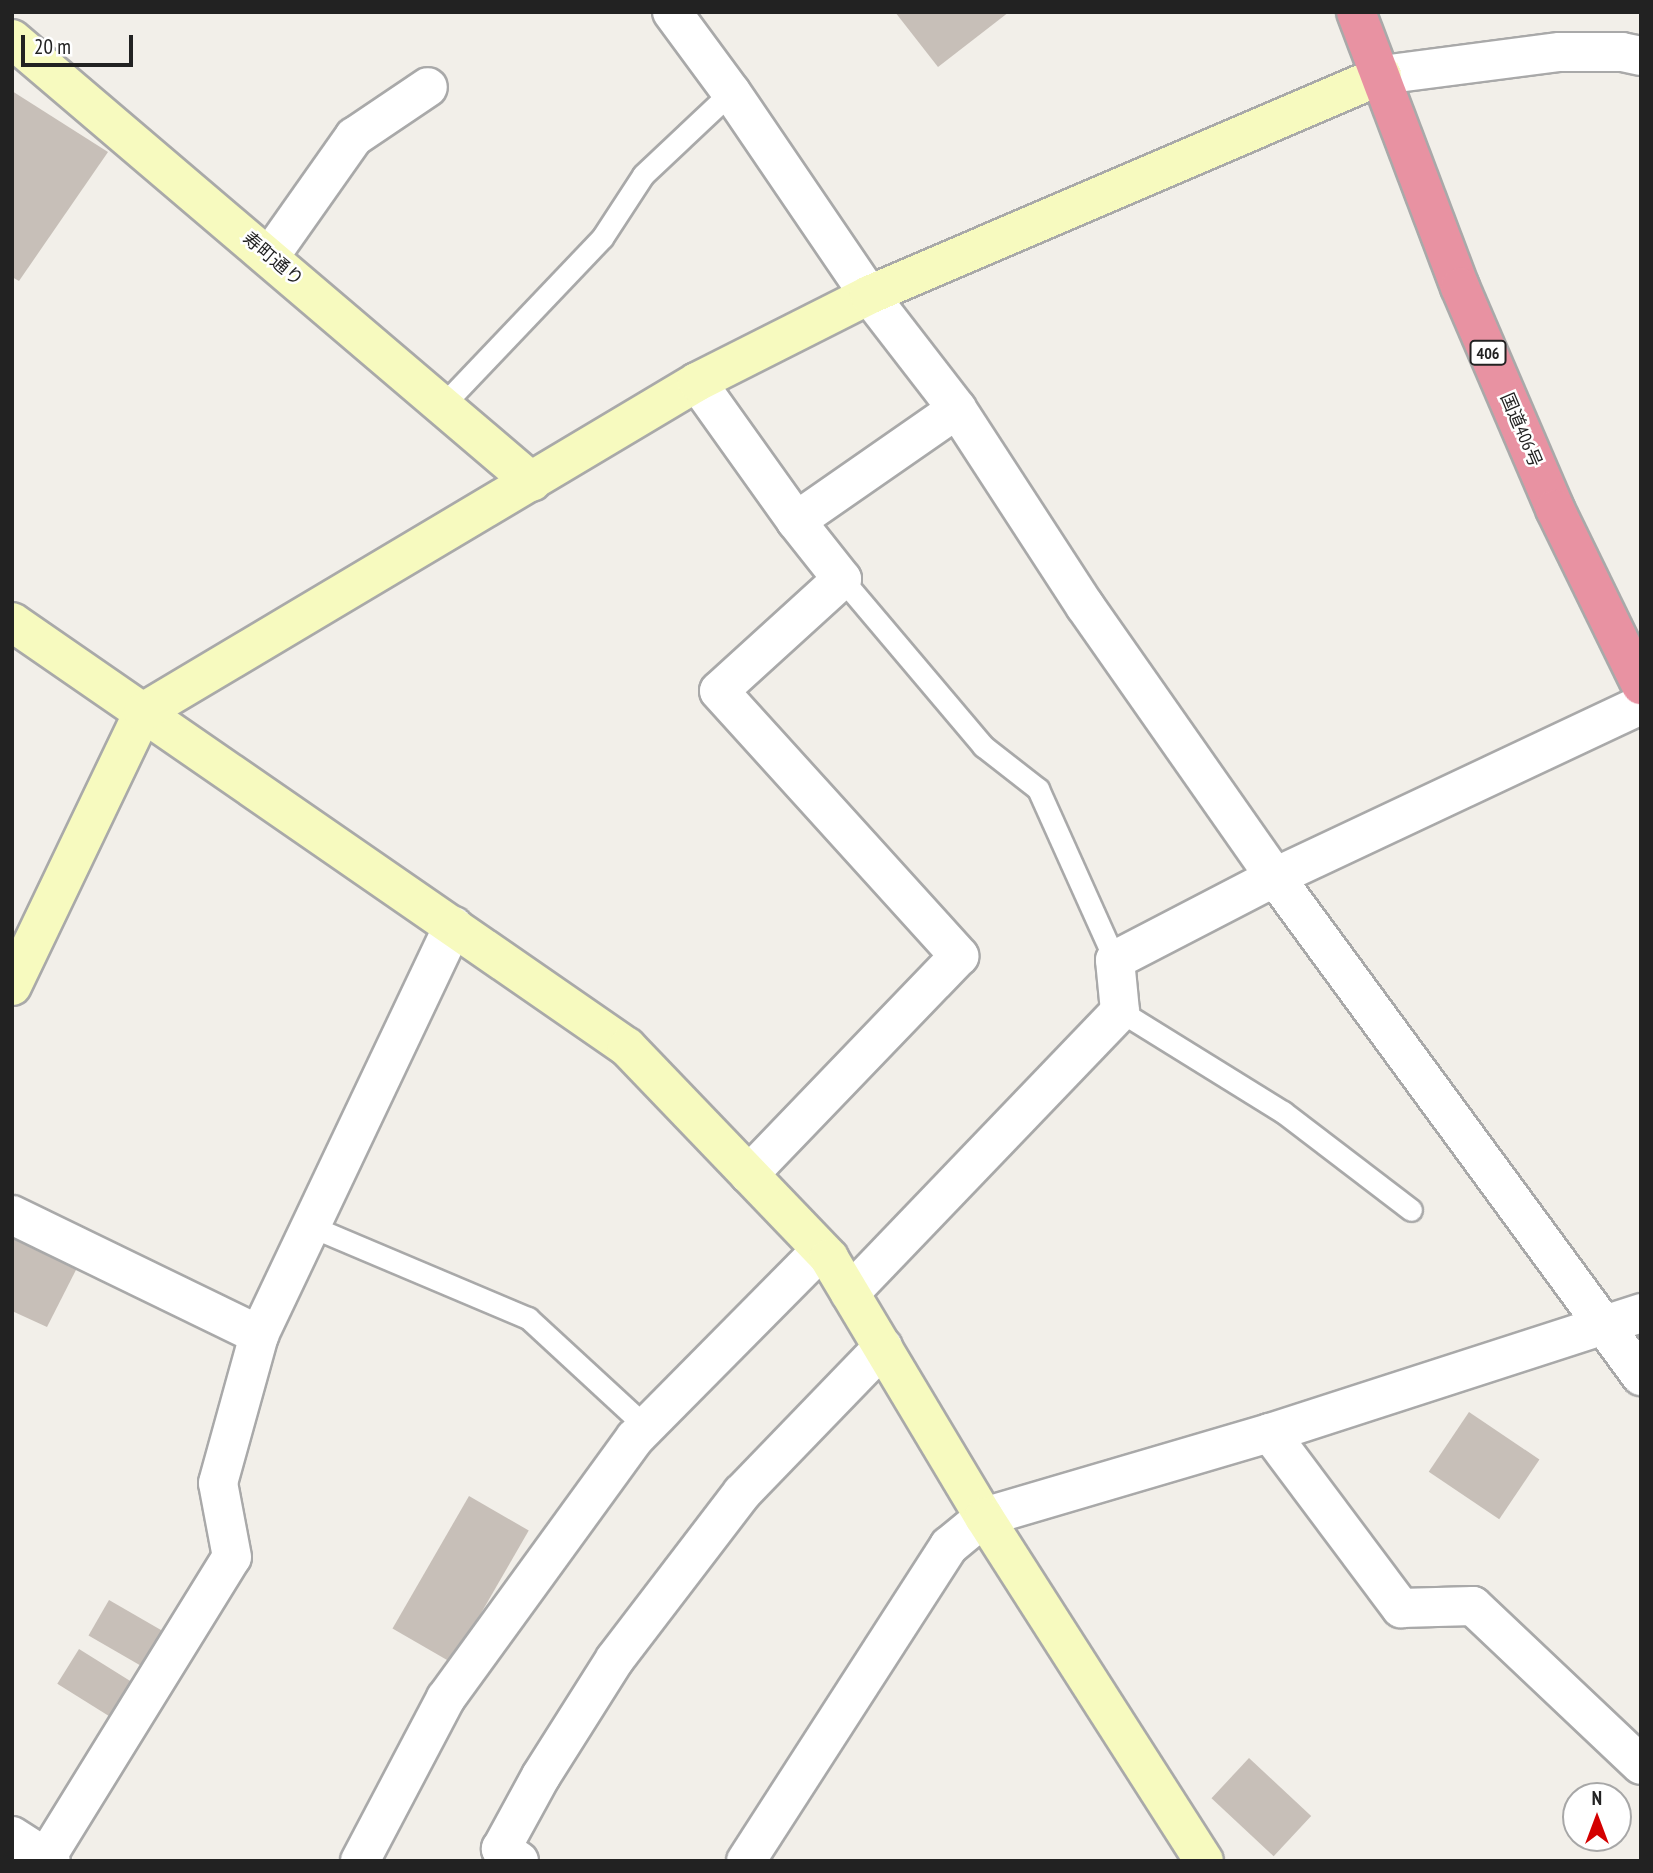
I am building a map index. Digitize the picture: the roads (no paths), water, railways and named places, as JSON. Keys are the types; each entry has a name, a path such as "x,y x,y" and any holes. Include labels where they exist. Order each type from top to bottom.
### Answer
{"highway":[{"name":"国道406号","path":"1356,12 1382,75 1417,179 1466,300 1555,509 1641,685"}],"street":[{"path":"672,12 731,92 869,295 957,409 1086,606 1275,877 1641,1376"},
{"name":"寿町通り","path":"12,39 270,256 532,482"},
{"path":"12,986 143,712 697,382 869,295 1382,75 1560,52 1622,52 1641,56"},
{"path":"270,256 354,137 428,87"},
{"path":"697,382 796,522 842,579 719,691 959,956 749,1174"},
{"path":"796,522 957,409"},
{"path":"12,622 627,1047 821,1250 883,1347 984,1517 1204,1861"},
{"path":"850,1293 1120,1010 1115,960 1275,877 1641,705"},
{"path":"12,1836 47,1860 232,1557 218,1483 258,1335 453,926"},
{"path":"12,1215 258,1335"},
{"path":"360,1861 446,1698 646,1427 821,1250"},
{"path":"746,1861 949,1546 984,1517 1270,1433 1641,1312"},
{"path":"519,1861 501,1849 541,1776 615,1660 742,1493 883,1347"},
{"path":"1270,1433 1401,1608 1473,1606 1641,1765"}],"lane":[{"path":"443,405 602,238 643,175 731,92"},
{"path":"842,579 983,746 1038,789 1115,960"},
{"path":"1120,1010 1283,1112 1411,1210"},
{"path":"310,1226 528,1318 646,1427"}]}
